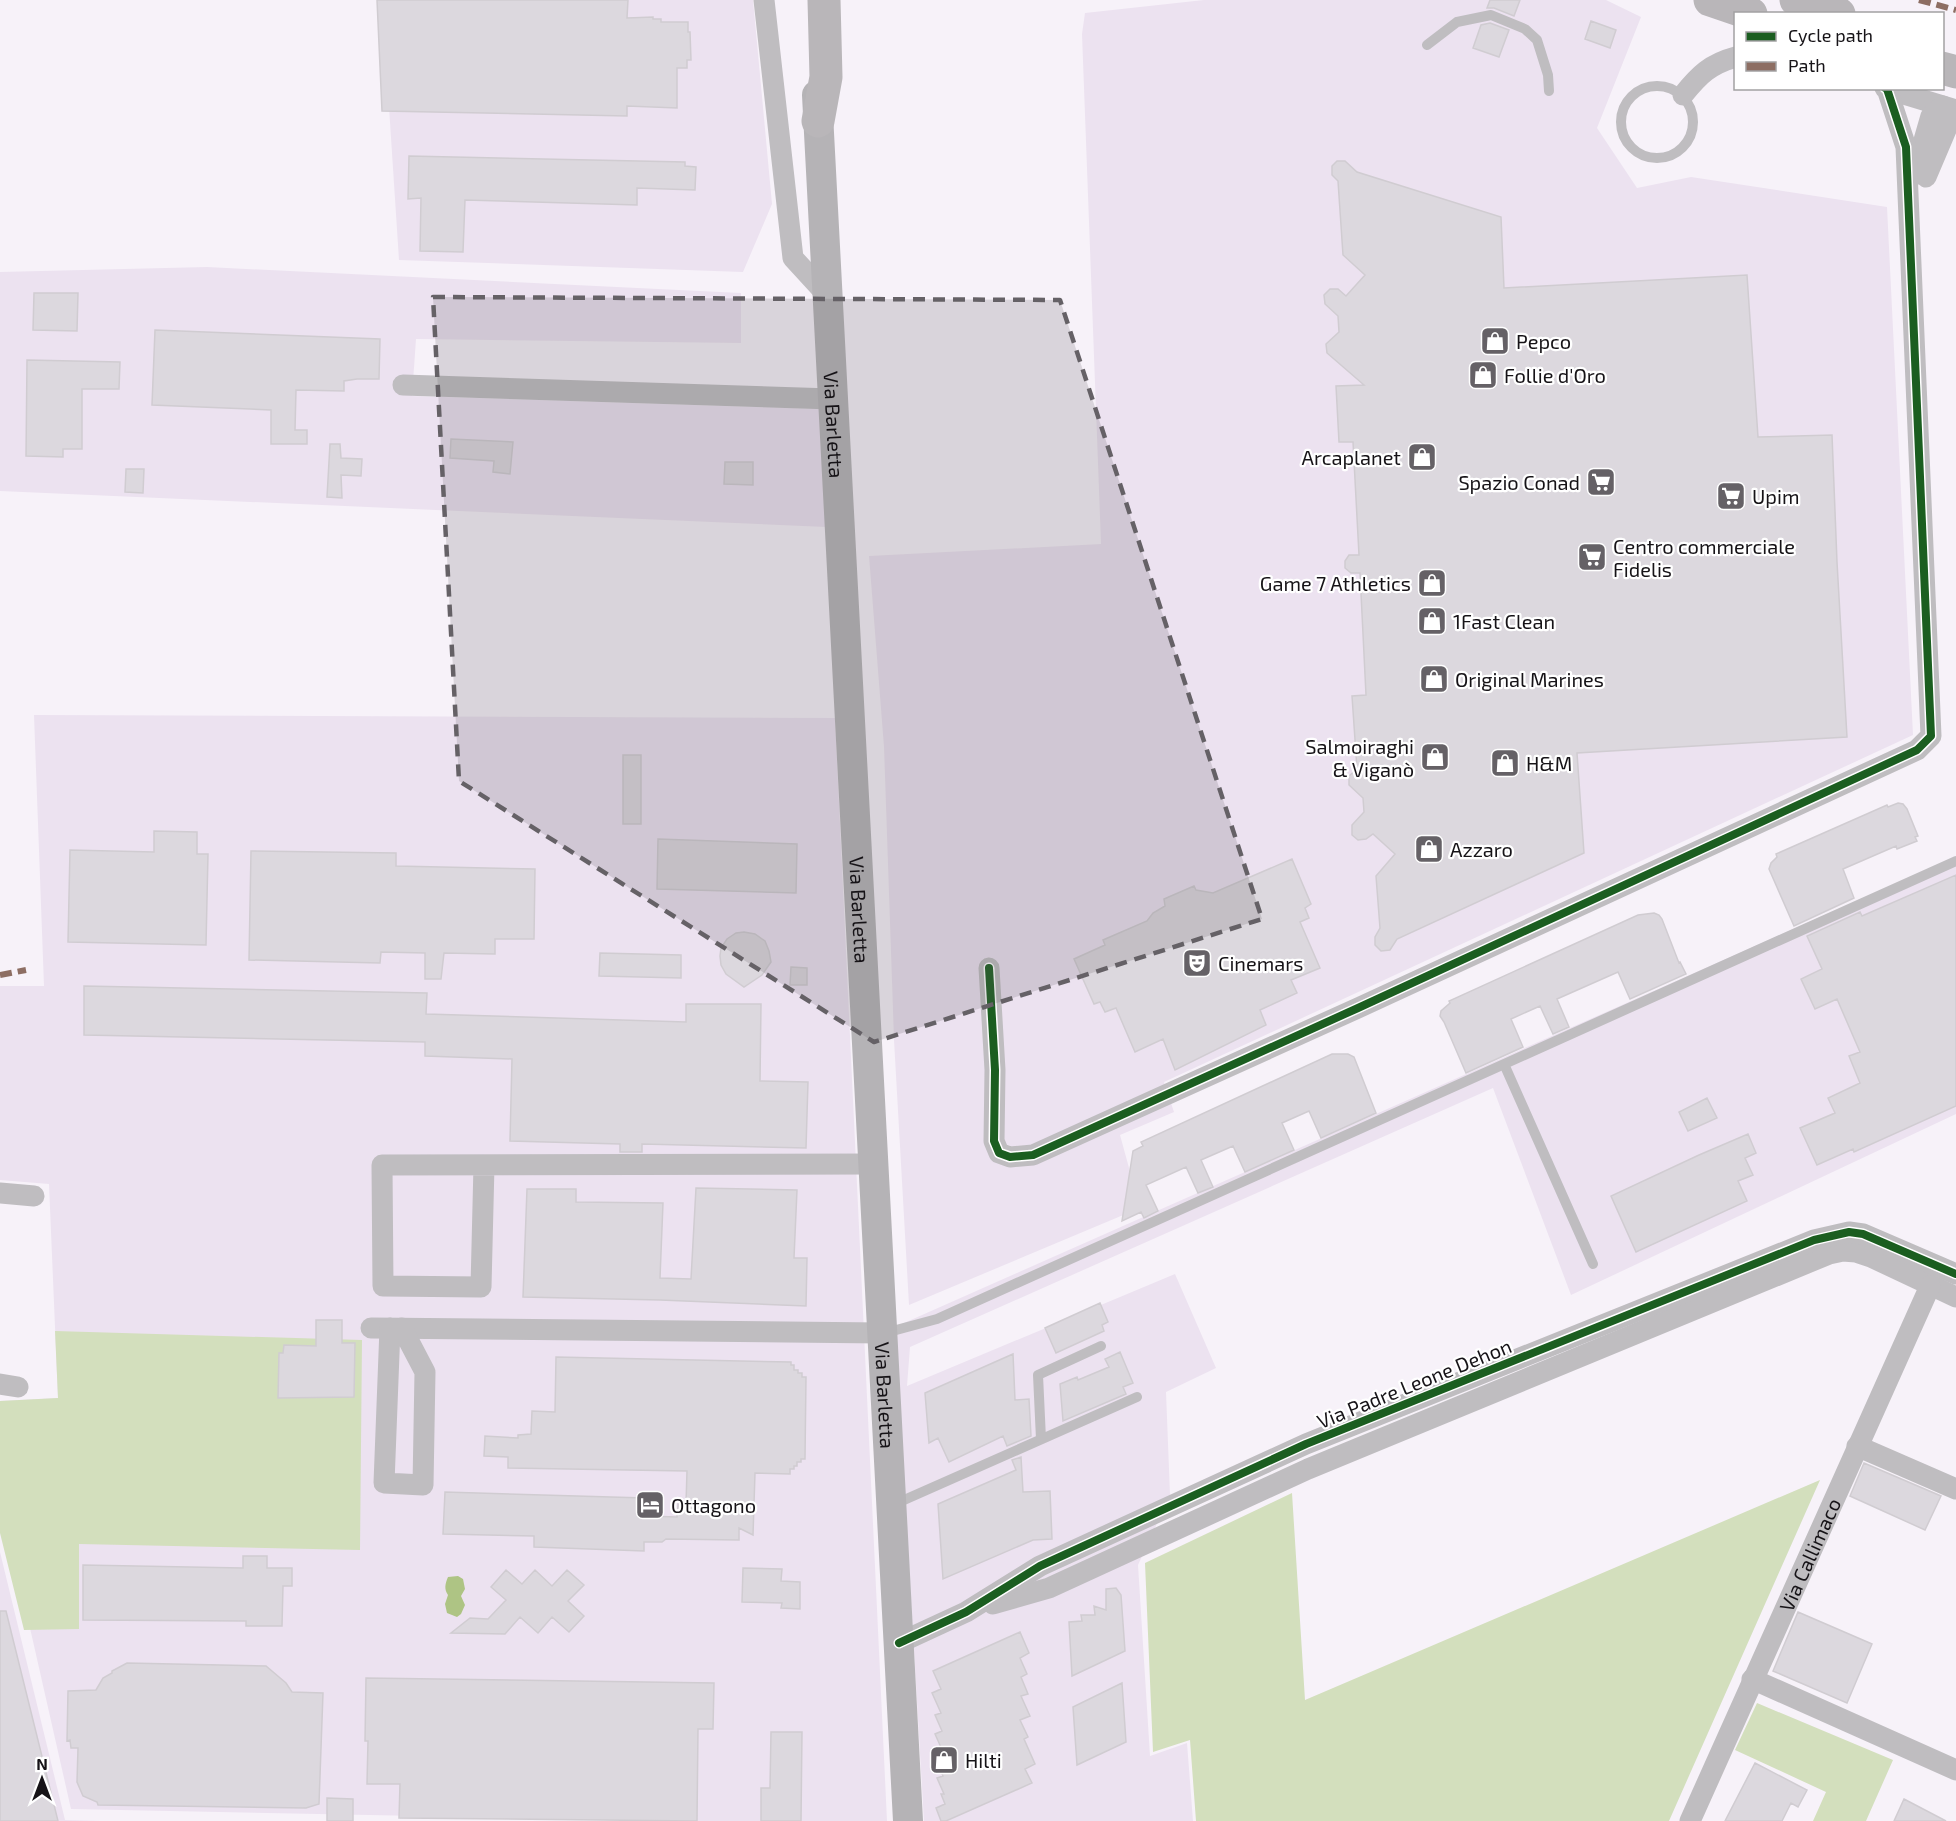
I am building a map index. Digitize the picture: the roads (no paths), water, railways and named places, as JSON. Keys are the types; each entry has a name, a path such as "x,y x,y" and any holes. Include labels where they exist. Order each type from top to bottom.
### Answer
{"main road":[{"name":"Via Barletta","path":"811,0 908,1821"},
{"path":"818,121 826,77 824,0"},
{"path":"1710,0 1745,12"},
{"path":"1796,0 1833,12"}],"street":[{"path":"764,0 793,258 826,294"},
{"path":"1683,95 1701,73 1721,61 1734,58"},
{"path":"989,968 995,1070 994,1141 999,1153 1010,1157 1033,1155 1917,750 1931,736 1906,147 1886,90"},
{"path":"1889,90 1949,108"},
{"path":"1909,214 1946,130 1949,108"},
{"path":"1909,214 1914,170 1930,116 1949,108"},
{"path":"1926,177 1951,150 1956,148"},
{"path":"403,385 831,399"},
{"path":"484,1165 481,1287 383,1286 382,1165 873,1164"},
{"path":"0,1193 34,1196"},
{"name":"Via Padre Leone Dehon","path":"899,1643 966,1612 1040,1566 1306,1444 1814,1240 1849,1232 1863,1234 1956,1274"},
{"name":"Via Padre Leone Dehon","path":"966,1612 1049,1588 1308,1468 1829,1254 1843,1251 1871,1257 1956,1297"},
{"name":"Via Callimaco","path":"1690,1821 1930,1286"},
{"path":"388,1328 882,1334"},
{"path":"388,1328 425,1372 423,1485 384,1483 388,1328"},
{"path":"1857,1446 1956,1489"},
{"path":"1752,1679 1956,1770"}],"lane":[{"path":"1427,45 1457,22 1491,15 1525,29 1537,40 1548,75 1549,91"},
{"path":"1651,86 1671,88 1683,95 1691,108 1694,124 1690,138 1682,149 1670,156 1655,158 1641,155 1630,146 1623,134 1621,120 1623,108 1630,98 1640,90 1651,86"},
{"path":"882,1334 937,1319 1956,861"},
{"path":"1504,1064 1593,1263"},
{"path":"1041,1439 1038,1375 1101,1347"},
{"path":"892,1506 1137,1397"}],"place":[{"name":"Pepco","path":"1495,341"},
{"name":"Follie d'Oro","path":"1483,375"},
{"name":"Arcaplanet","path":"1422,457"},
{"name":"Spazio Conad","path":"1601,482"},
{"name":"Upim","path":"1731,496"},
{"name":"Centro commerciale Fidelis","path":"1592,557"},
{"name":"Game 7 Athletics","path":"1432,583"},
{"name":"1Fast Clean","path":"1432,621"},
{"name":"Original Marines","path":"1434,679"},
{"name":"Salmoiraghi & Viganò","path":"1435,757"},
{"name":"H&M","path":"1505,763"},
{"name":"Azzaro","path":"1429,849"},
{"name":"Cinemars","path":"1197,963"},
{"name":"Ottagono","path":"650,1505"},
{"name":"Hilti","path":"944,1760"}]}
